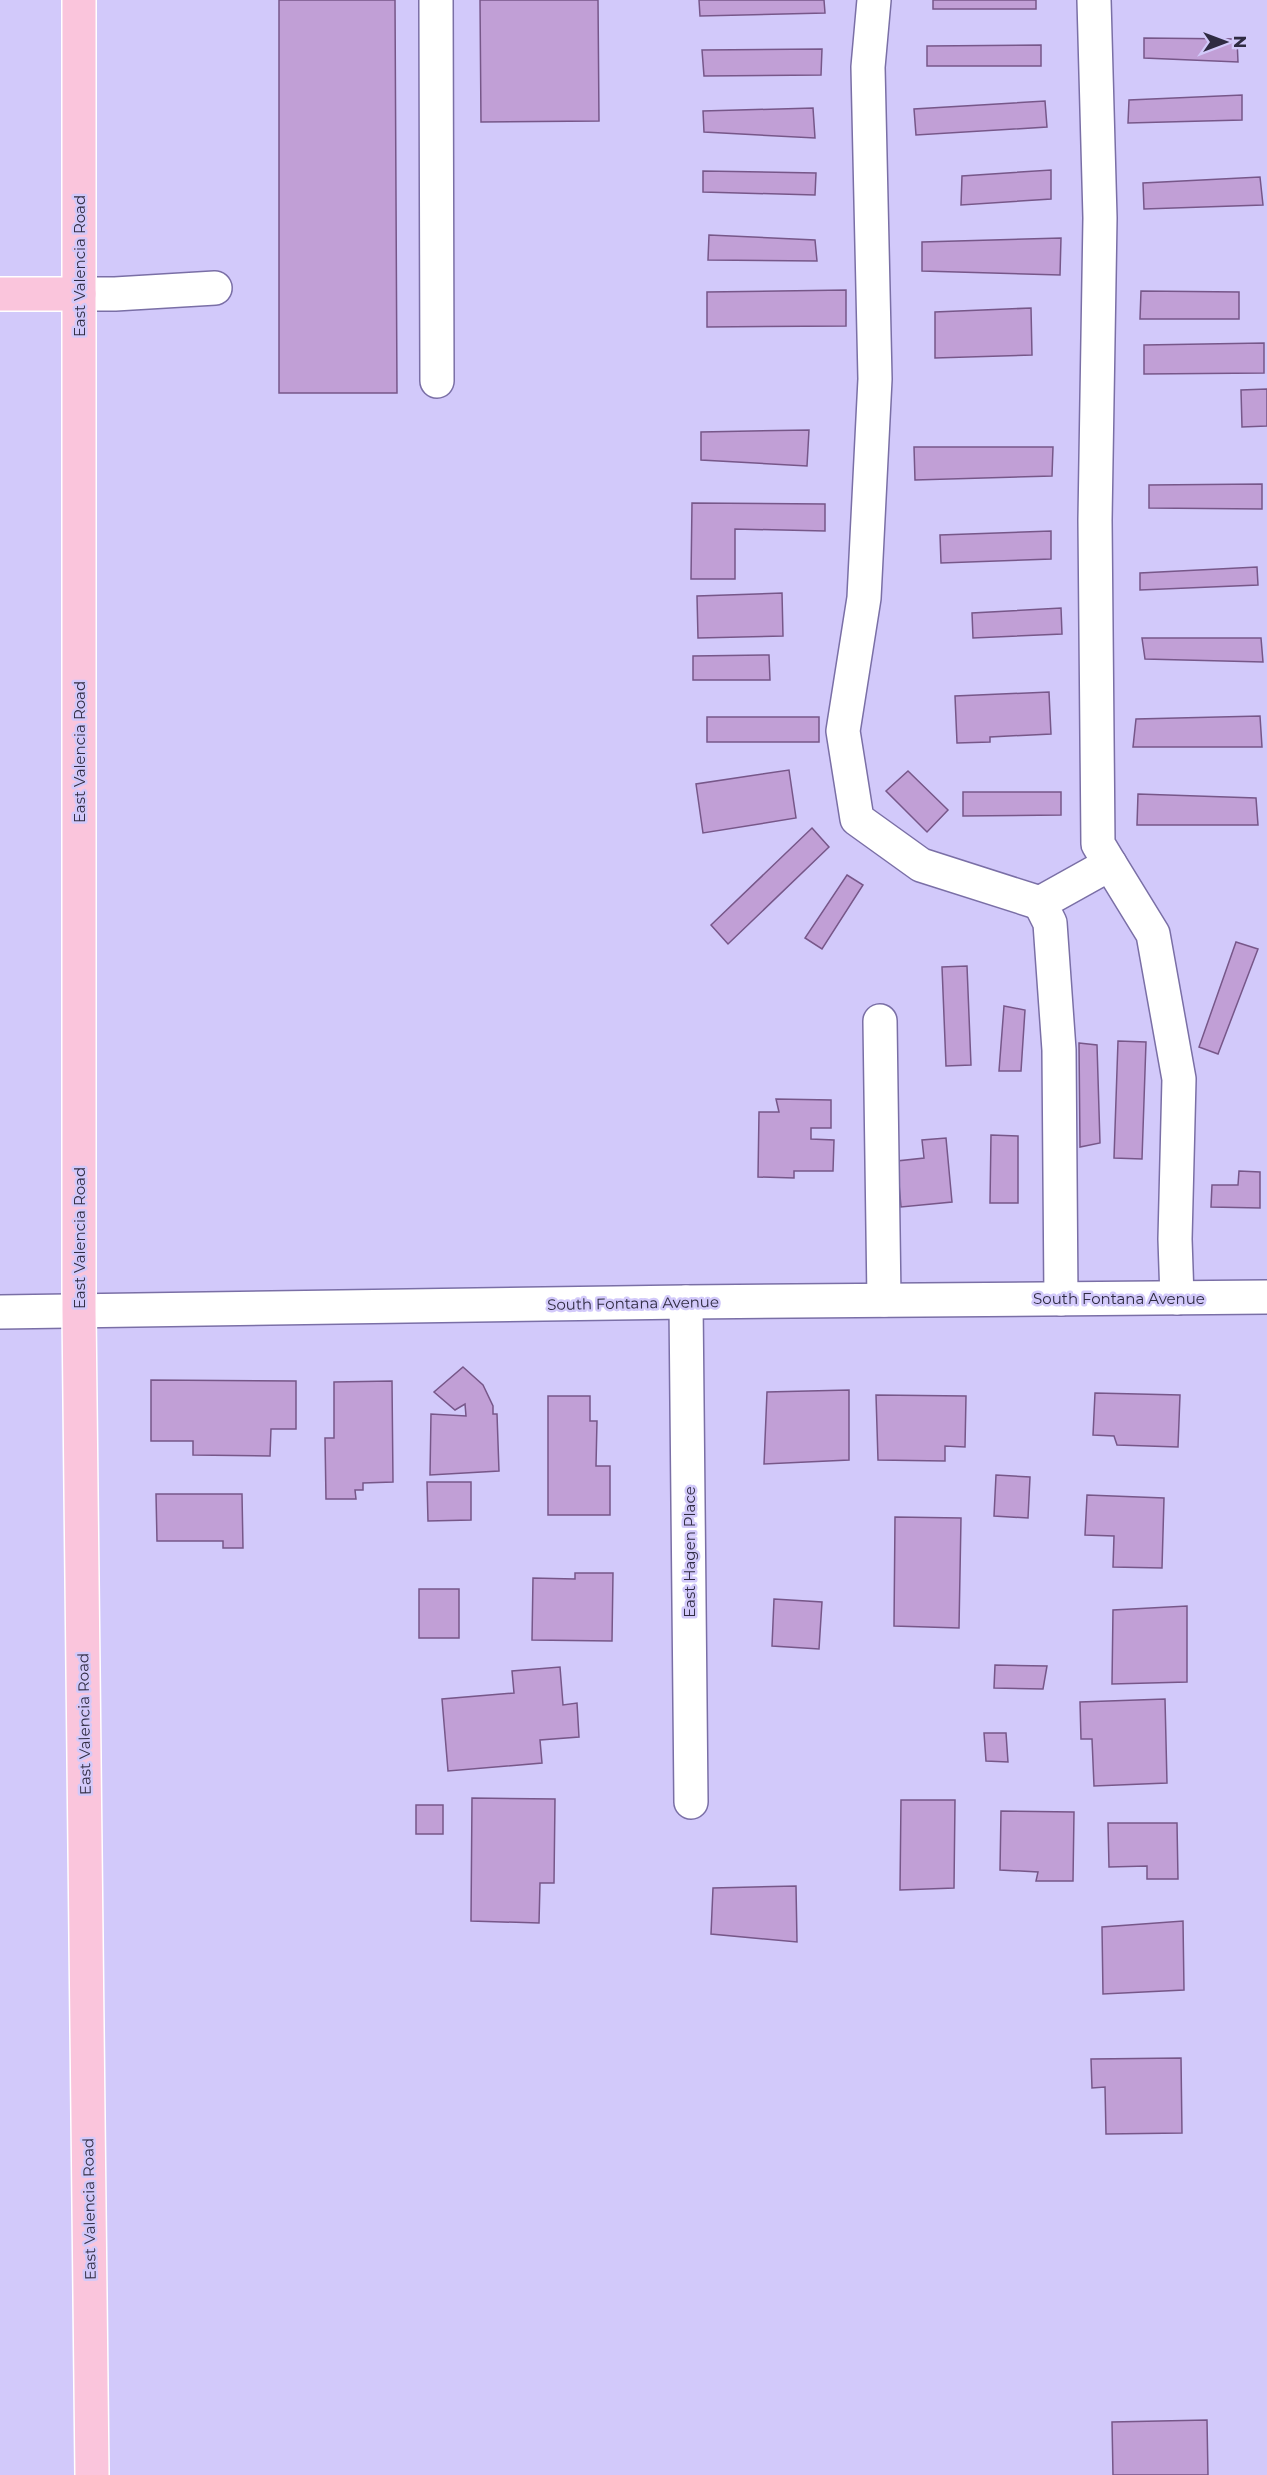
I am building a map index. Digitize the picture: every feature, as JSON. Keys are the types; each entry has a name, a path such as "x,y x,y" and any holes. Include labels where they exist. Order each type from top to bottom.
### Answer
{"main road":[{"name":"East Valencia Road","path":"79,0 79,1311 92,2475"},
{"path":"0,294 79,294"}],"street":[{"path":"436,0 437,381"},
{"path":"874,0 868,67 875,379 864,598 843,731 857,819 921,866 1041,903 1110,864"},
{"path":"1094,0 1100,218 1095,520 1098,844 1153,934 1179,1079 1175,1239 1177,1298"},
{"path":"79,294 215,288"},
{"path":"1041,903 1050,923 1059,1050 1062,1172 1061,1299"},
{"path":"880,1021 884,1300"},
{"name":"South Fontana Avenue","path":"0,1312 687,1302 1267,1297"},
{"name":"East Hagen Place","path":"687,1302 690,1802"}],"building":[{"path":"279,0 395,0 397,393 279,393"},
{"path":"480,0 598,0 599,121 481,122"},
{"path":"699,0 824,0 825,13 700,16"},
{"path":"933,0 1036,0 1036,9 933,9"},
{"path":"1144,38 1237,39 1238,62 1144,58"},
{"path":"1041,45 1041,66 927,66 927,46"},
{"path":"822,49 821,75 704,76 702,50"},
{"path":"1242,95 1242,120 1128,123 1129,100"},
{"path":"1045,101 1047,127 916,135 914,109"},
{"path":"813,108 815,138 704,132 703,111"},
{"path":"1051,170 1051,199 961,205 962,176"},
{"path":"703,171 816,173 815,195 703,192"},
{"path":"1260,177 1263,205 1144,209 1143,183"},
{"path":"709,235 815,240 817,261 708,260"},
{"path":"1061,238 1060,275 922,271 922,242"},
{"path":"846,290 846,326 707,327 707,292"},
{"path":"1141,291 1239,292 1239,319 1140,319"},
{"path":"1031,308 1032,355 935,358 935,312"},
{"path":"1264,343 1264,373 1144,374 1144,345"},
{"path":"1267,389 1267,426 1242,427 1241,390"},
{"path":"809,430 807,466 701,460 701,432"},
{"path":"914,447 1053,447 1052,476 915,480"},
{"path":"1262,484 1262,509 1149,508 1149,485"},
{"path":"692,503 825,504 825,531 735,529 735,579 691,579"},
{"path":"1051,531 1051,559 941,563 940,535"},
{"path":"1257,567 1258,585 1140,590 1140,573"},
{"path":"782,593 783,636 698,638 697,596"},
{"path":"1061,608 1062,634 973,638 972,613"},
{"path":"1142,638 1261,638 1263,662 1145,659"},
{"path":"769,655 770,680 693,680 693,656"},
{"path":"1049,692 1051,734 990,737 990,742 957,743 955,696"},
{"path":"1260,716 1262,747 1133,747 1136,719"},
{"path":"707,717 819,717 819,742 707,742"},
{"path":"789,770 796,818 703,833 696,784"},
{"path":"908,771 948,810 927,832 886,791"},
{"path":"963,792 1061,792 1061,815 963,816"},
{"path":"1138,794 1256,798 1258,825 1137,825"},
{"path":"812,828 829,847 728,944 711,925"},
{"path":"847,875 863,885 822,949 805,938"},
{"path":"1236,942 1258,949 1218,1054 1199,1047"},
{"path":"967,966 971,1065 946,1066 942,967"},
{"path":"1004,1006 1025,1010 1021,1071 999,1071"},
{"path":"1118,1041 1146,1042 1142,1159 1114,1158"},
{"path":"1079,1043 1097,1045 1100,1143 1080,1147"},
{"path":"776,1099 831,1100 831,1128 811,1128 811,1139 834,1140 833,1171 794,1171 794,1178 758,1177 759,1112 779,1112"},
{"path":"991,1135 1018,1136 1018,1203 990,1203"},
{"path":"946,1138 952,1202 901,1207 897,1161 924,1158 922,1140"},
{"path":"1239,1171 1260,1172 1260,1208 1211,1207 1212,1185 1238,1185"},
{"path":"463,1367 483,1385 493,1406 493,1414 497,1414 499,1471 430,1475 431,1414 466,1416 465,1404 455,1410 434,1392"},
{"path":"151,1380 296,1381 296,1429 271,1429 270,1456 193,1455 193,1441 151,1441"},
{"path":"392,1381 393,1482 363,1483 363,1490 355,1490 356,1499 326,1499 325,1438 334,1438 334,1382"},
{"path":"849,1390 849,1460 764,1464 767,1392"},
{"path":"1095,1393 1180,1395 1178,1447 1117,1445 1114,1436 1093,1435"},
{"path":"876,1395 966,1396 965,1447 945,1446 945,1461 878,1460"},
{"path":"548,1396 590,1396 590,1421 597,1421 596,1466 610,1466 610,1515 548,1515"},
{"path":"996,1475 1030,1477 1028,1518 994,1516"},
{"path":"427,1482 471,1482 471,1520 428,1521"},
{"path":"156,1494 242,1494 243,1548 223,1548 223,1541 157,1541"},
{"path":"1087,1495 1164,1498 1162,1568 1113,1567 1114,1536 1085,1535"},
{"path":"895,1517 961,1518 959,1628 894,1626"},
{"path":"575,1573 613,1573 612,1641 532,1640 533,1578 575,1579"},
{"path":"419,1589 459,1589 459,1638 419,1638"},
{"path":"774,1599 822,1602 819,1649 772,1646"},
{"path":"1187,1606 1187,1682 1112,1684 1113,1610"},
{"path":"995,1665 1047,1666 1043,1689 994,1688"},
{"path":"560,1667 563,1705 577,1703 579,1737 540,1740 542,1763 448,1771 442,1699 514,1693 512,1671"},
{"path":"1165,1699 1167,1783 1094,1786 1092,1739 1081,1739 1080,1702"},
{"path":"984,1733 1006,1733 1008,1762 986,1761"},
{"path":"472,1798 555,1799 554,1883 540,1883 539,1923 471,1921"},
{"path":"901,1800 955,1800 954,1888 900,1890"},
{"path":"416,1805 443,1805 443,1834 416,1834"},
{"path":"1001,1811 1074,1812 1073,1881 1036,1881 1038,1872 1000,1870"},
{"path":"1108,1823 1177,1823 1178,1879 1147,1879 1147,1866 1109,1867"},
{"path":"796,1886 797,1942 711,1934 713,1888"},
{"path":"1183,1921 1184,1990 1103,1994 1102,1927"},
{"path":"1181,2058 1182,2133 1106,2134 1105,2087 1092,2088 1091,2059"},
{"path":"1207,2420 1208,2475 1113,2475 1112,2422"}]}
